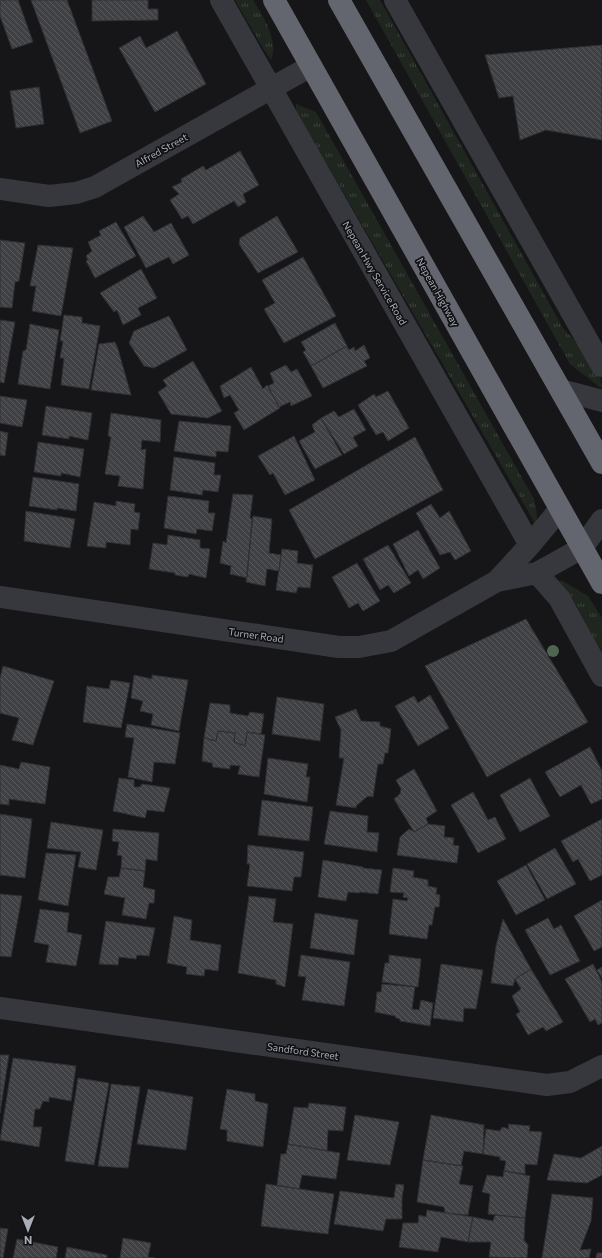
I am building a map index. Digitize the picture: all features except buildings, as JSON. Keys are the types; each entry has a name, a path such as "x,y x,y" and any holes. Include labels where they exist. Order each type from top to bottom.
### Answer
{"highway":[{"name":"Nepean Highway","path":"274,0 602,583"},
{"path":"339,0 602,463"}],"street":[{"name":"Nepean Hwy Service Road","path":"220,0 530,545"},
{"path":"395,0 602,366"},
{"name":"Alfred Street","path":"0,189 56,196 76,193 95,186 311,66"},
{"path":"561,390 602,401"},
{"name":"Turner Road","path":"0,597 339,646 359,646 391,641 497,581 560,509"},
{"name":"Turner Road","path":"497,581 537,573 582,548 602,520"},
{"path":"537,573 559,598 602,676"},
{"name":"Sandford Street","path":"0,1008 547,1085 570,1082 602,1066"}],"green space":[{"path":"235,0 253,0 257,6 269,29 273,45 271,60 264,50"},
{"path":"366,0 380,0 563,328 594,363 601,380 602,389 570,364"},
{"path":"296,104 316,112 534,499 537,515 536,525 296,111"},
{"path":"561,580 588,596 602,618 602,657 557,584"}]}
